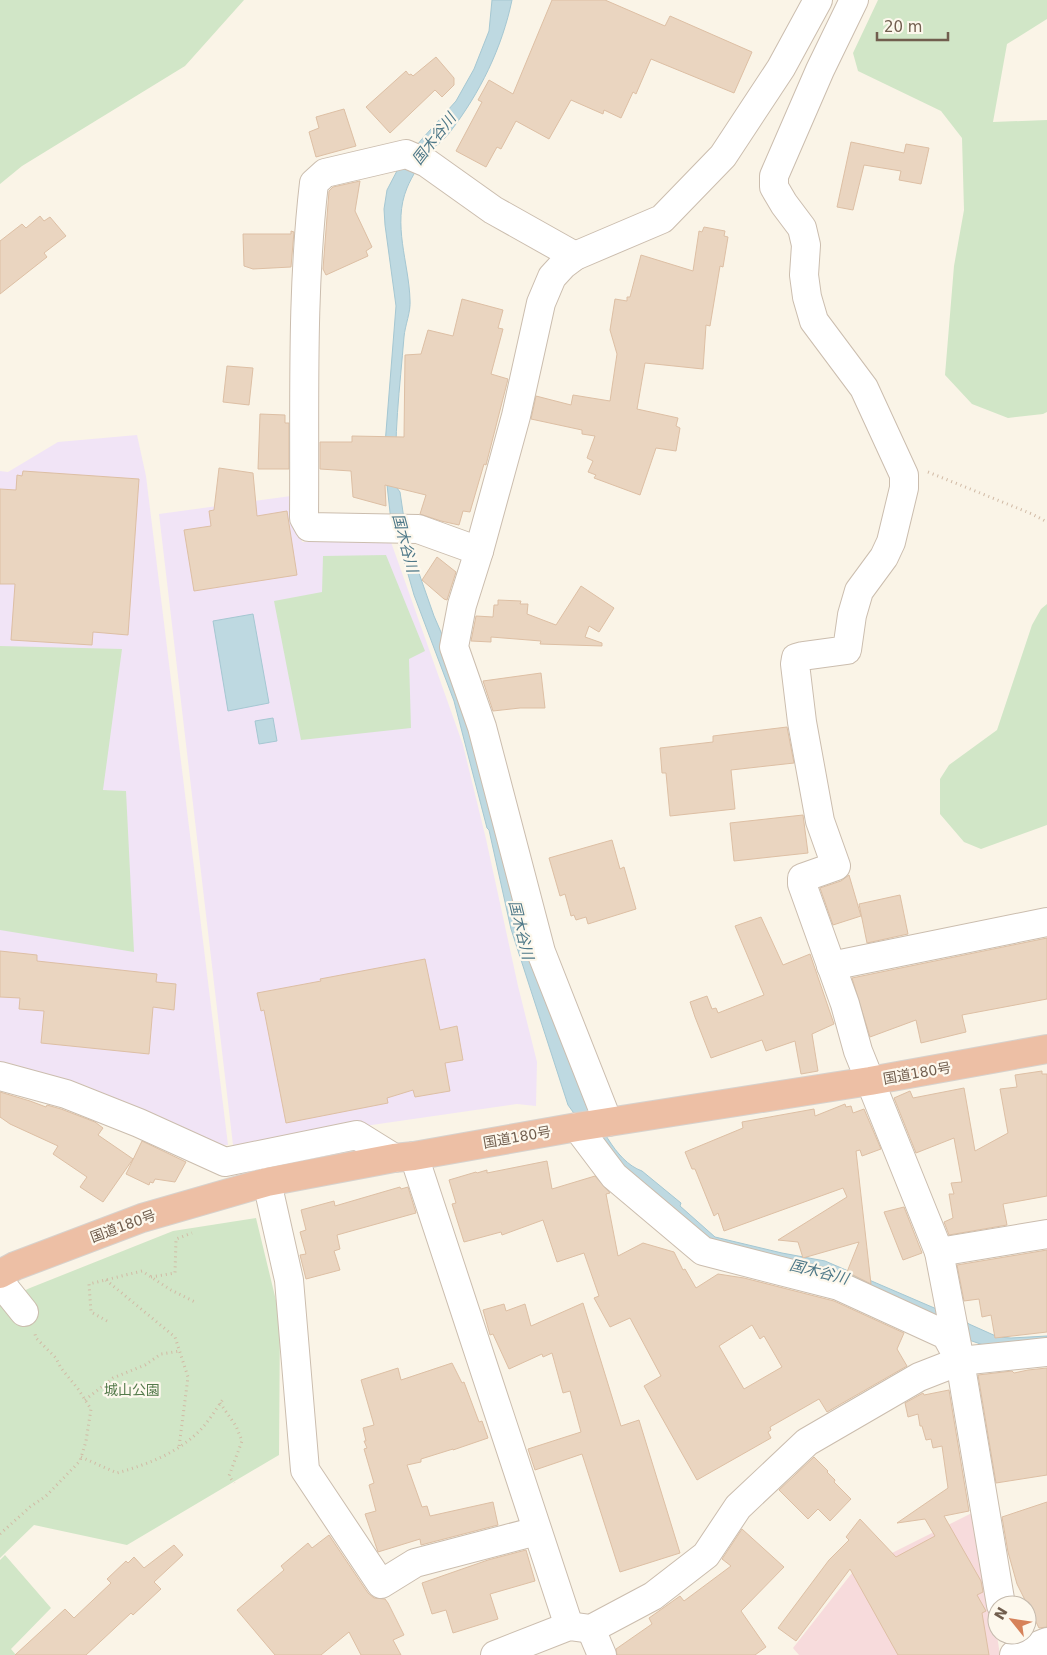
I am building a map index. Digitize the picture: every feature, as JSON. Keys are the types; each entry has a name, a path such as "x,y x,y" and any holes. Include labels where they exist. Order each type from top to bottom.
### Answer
{"highway":[{"name":"国道180号","path":"0,1274 15,1266 142,1218 267,1182 577,1127 870,1081 1047,1049"}],"street":[{"path":"608,1122 541,952 482,727 454,646 462,605 479,551 516,416 541,303 552,277 575,256 662,219 723,156 781,68 818,0"},
{"path":"854,0 820,70 781,159 774,176 774,186 784,204 802,228 806,245 804,275 807,297 814,321 864,388 901,464 904,475 904,488 891,542 884,557 859,592 852,615 847,650 803,656 796,658 794,664 803,732 820,821 836,866 802,878 802,884 845,1004 858,1051 939,1252 960,1361 999,1595"},
{"path":"479,551 418,529 309,527 304,518 308,232 314,184 325,173 417,159 493,210 575,256"},
{"path":"831,966 1047,922"},
{"path":"0,1076 66,1094 139,1123 225,1162 357,1135 404,1157 537,1530 580,1628 602,1655"},
{"path":"577,1127 614,1176 703,1251 839,1286 946,1335 960,1361"},
{"path":"267,1182 289,1280 305,1470 381,1584 415,1563 537,1530"},
{"path":"939,1252 1047,1234"},
{"path":"0,1282 24,1312"},
{"path":"495,1655 580,1628 653,1596 706,1555 738,1507 807,1442 919,1377 960,1361 1047,1352"},
{"path":"1014,1655 1047,1642"}],"path":[{"path":"901,464 910,465 1032,514 1047,522"},
{"path":"151,1277 175,1273 176,1238 193,1232"},
{"path":"107,1321 92,1312 90,1284 142,1271 171,1290 195,1302"},
{"path":"106,1280 176,1337 188,1376 179,1447"},
{"path":"0,1534 30,1507 46,1496 80,1461 86,1441 91,1409 61,1368 56,1358 36,1338 33,1324 24,1312"},
{"path":"85,1400 113,1378 145,1365 161,1354 180,1351"},
{"path":"81,1457 117,1473 155,1460 196,1435 224,1398"},
{"path":"220,1403 236,1426 242,1441 229,1476 234,1483"}],"shaded area":[{"path":"137,435 146,476 228,1145 207,1146 87,1086 0,1062 0,471 8,472 58,442"},
{"path":"291,496 302,542 391,542 463,745 537,1062 536,1106 517,1104 233,1145 159,514"},
{"path":"978,1510 991,1595 987,1595 987,1645 998,1645 1000,1655 799,1655 793,1648 852,1573"}],"green space":[{"path":"0,0 244,0 185,66 22,166 0,184"},
{"path":"878,0 1047,0 1047,19 1007,44 993,122 1047,120 1047,412 1043,414 1008,418 972,404 945,375 954,266 964,210 962,138 941,111 858,71 853,53"},
{"path":"386,555 425,651 409,659 411,728 301,740 274,601 322,592 323,556"},
{"path":"1047,604 1047,825 981,849 964,842 940,814 940,779 949,765 997,730 1032,625 1041,609"},
{"path":"0,646 122,649 103,790 126,791 134,952 0,930"},
{"name":"城山公園","path":"256,1218 280,1317 279,1455 127,1545 34,1525 0,1558 0,1302 30,1288 173,1231"},
{"path":"5,1555 51,1608 11,1649 16,1655 0,1655 0,1560"}],"water":[{"name":"国木谷川","path":"492,0 512,0 496,53 480,86 461,117 448,135 428,153 414,173 403,202 401,230 410,305 404,337 398,412 397,488 400,492 407,539 434,616 450,653 585,1096 601,1128 623,1158 681,1203 680,1206 715,1237 825,1261 939,1310 958,1315 969,1324 998,1337 1047,1336 1047,1348 992,1348 707,1249 609,1162 568,1105 511,929 489,830 454,701 414,595 399,543 393,540 384,457 396,306 385,225 384,209 387,190 399,167 456,101 474,69 489,31"},
{"path":"253,614 269,703 228,711 213,621"},
{"path":"273,718 277,741 259,744 255,721"}],"building":[{"path":"552,0 605,0 665,26 670,16 752,52 734,93 651,59 636,94 633,92 621,118 604,110 603,114 571,100 549,139 516,121 501,149 497,147 486,167 456,151 482,102 478,100 489,80 513,94"},
{"path":"436,57 454,78 454,85 442,97 435,90 390,133 366,107 406,71 409,75 413,76"},
{"path":"344,109 356,146 316,157 309,132 319,128 316,117"},
{"path":"851,142 904,153 906,144 929,148 921,184 899,180 901,171 864,165 853,210 837,207"},
{"path":"360,181 355,211 372,247 366,251 368,256 326,275 323,269 329,191 333,187"},
{"path":"40,216 44,221 50,217 66,236 44,253 47,257 0,294 0,241 22,224 26,228"},
{"path":"704,227 725,231 724,236 728,237 723,267 720,266 710,326 706,325 703,369 645,363 637,409 678,418 676,426 680,428 676,451 656,448 640,495 594,478 596,475 588,472 593,461 587,458 595,436 582,434 582,430 531,419 536,396 571,405 573,395 610,401 617,354 610,330 615,299 627,301 627,297 630,297 641,255 693,271 699,231 702,232"},
{"path":"291,231 294,232 291,267 253,269 244,266 243,234 291,234"},
{"path":"462,299 503,310 498,328 503,329 491,374 508,379 486,465 484,464 470,512 463,511 459,525 441,521 420,514 426,495 385,485 386,506 353,497 351,471 320,469 320,442 352,442 352,436 404,437 405,355 421,354 428,330 453,336"},
{"path":"227,366 253,368 249,405 223,402"},
{"path":"260,414 285,415 285,423 289,423 289,469 258,469"},
{"path":"219,468 253,473 257,516 287,511 297,575 194,591 184,530 211,526 209,511 214,510"},
{"path":"23,471 139,479 128,635 93,632 92,645 11,640 15,584 0,584 0,489 16,490 17,475 22,476"},
{"path":"437,557 456,572 447,600 422,580"},
{"path":"581,586 614,608 599,632 589,626 585,637 602,643 602,646 540,644 541,641 491,637 491,642 471,641 476,616 493,617 494,605 498,605 498,600 521,601 520,604 528,604 527,614 556,625"},
{"path":"541,673 545,708 493,711 483,681"},
{"path":"787,727 794,763 731,770 735,809 670,816 666,773 662,773 660,748 713,742 713,736"},
{"path":"803,815 808,853 734,861 730,823"},
{"path":"612,840 620,869 624,867 636,909 588,924 586,917 576,920 574,915 571,916 565,894 560,896 549,858"},
{"path":"849,875 861,916 833,925 820,888 841,881"},
{"path":"900,895 908,934 867,943 859,904"},
{"path":"761,917 783,965 810,954 834,1024 812,1034 818,1071 801,1074 795,1041 766,1051 762,1040 711,1058 695,1017 690,1002 707,996 712,1009 716,1008 718,1013 764,995 735,926"},
{"path":"1047,938 1047,999 962,1015 966,1032 921,1043 916,1020 870,1037 852,978"},
{"path":"0,951 37,955 37,961 157,974 156,982 176,984 174,1010 153,1007 149,1054 41,1043 44,1011 19,1009 20,998 0,997"},
{"path":"425,959 440,1030 457,1026 463,1060 445,1063 450,1091 415,1097 413,1090 387,1098 388,1103 286,1123 264,1010 261,1011 257,993"},
{"path":"1042,1071 1042,1074 1047,1074 1047,1196 1003,1204 1007,1225 949,1235 944,1222 953,1218 949,1194 954,1194 951,1183 962,1182 954,1138 916,1153 894,1098 910,1091 913,1098 964,1088 975,1151 1008,1133 1000,1089 1017,1087 1015,1075"},
{"path":"0,1092 46,1107 47,1105 61,1109 95,1122 103,1128 98,1135 133,1159 103,1202 80,1187 87,1177 53,1154 58,1146 10,1124 0,1117"},
{"path":"845,1104 846,1107 851,1106 853,1113 864,1109 881,1149 862,1156 860,1150 856,1151 871,1284 847,1272 859,1242 803,1258 798,1242 778,1240 847,1197 843,1188 724,1231 718,1213 714,1216 695,1169 692,1169 685,1152 743,1128 742,1122 814,1109 815,1116"},
{"path":"142,1141 186,1162 175,1182 155,1179 149,1185 126,1174"},
{"path":"547,1161 552,1189 595,1176 610,1193 606,1194 618,1256 643,1243 674,1252 683,1270 685,1269 696,1288 718,1274 744,1278 834,1301 904,1333 897,1349 907,1366 827,1412 819,1399 770,1427 771,1430 768,1432 771,1438 697,1480 644,1386 661,1376 630,1318 610,1327 594,1298 599,1296 584,1253 557,1262 543,1220 502,1235 501,1232 464,1242 452,1204 456,1203 449,1180 487,1170 487,1173","holes":["752,1325 760,1339 764,1336 782,1367 744,1389 719,1346"]},
{"path":"400,1187 401,1189 408,1187 416,1213 337,1235 340,1249 334,1251 340,1270 306,1279 300,1255 306,1254 300,1232 306,1230 301,1210 334,1201 335,1206"},
{"path":"904,1207 922,1253 903,1260 884,1212"},
{"path":"1047,1250 1047,1332 995,1338 991,1315 982,1317 979,1299 964,1301 957,1265"},
{"path":"583,1303 621,1426 639,1420 680,1553 620,1572 582,1454 535,1470 528,1449 581,1432 570,1391 563,1393 552,1353 543,1357 542,1354 509,1369 493,1334 490,1335 483,1310 504,1304 506,1311 525,1304 531,1326"},
{"path":"452,1363 462,1383 464,1382 479,1422 482,1421 488,1438 421,1459 421,1462 407,1465 422,1507 427,1506 430,1516 493,1502 498,1525 421,1545 420,1539 378,1552 365,1514 376,1511 369,1485 374,1483 364,1449 367,1448 364,1441 366,1441 363,1428 374,1425 361,1380 398,1368 401,1380"},
{"path":"1047,1368 1047,1475 996,1483 978,1375 1012,1371 1014,1373"},
{"path":"949,1390 969,1511 944,1516 981,1581 983,1592 977,1595 986,1611 982,1613 989,1655 898,1655 850,1569 796,1641 778,1628 829,1560 849,1540 846,1537 860,1519 896,1557 935,1536 925,1519 897,1523 948,1488 942,1446 933,1448 931,1439 926,1440 922,1426 920,1426 918,1414 908,1417 905,1403 923,1393 924,1395"},
{"path":"814,1457 828,1471 835,1480 834,1482 851,1499 830,1521 818,1509 808,1519 779,1490"},
{"path":"1047,1502 1047,1627 1039,1628 1037,1624 1037,1595 1022,1595 1017,1584 1008,1552 1002,1517"},
{"path":"742,1529 784,1567 741,1611 766,1647 755,1655 617,1655 616,1649 652,1624 649,1618 680,1596 684,1601 731,1566 722,1559"},
{"path":"329,1535 368,1593 374,1598 385,1599 388,1603 404,1635 393,1640 401,1655 361,1655 349,1632 321,1655 275,1655 237,1610 284,1570 281,1566 308,1543 312,1548"},
{"path":"174,1545 183,1555 154,1582 161,1589 133,1615 131,1613 86,1655 15,1655 65,1609 74,1618 111,1583 107,1579 126,1561 128,1563 134,1557 144,1568"},
{"path":"526,1550 535,1581 490,1594 498,1619 453,1633 446,1610 432,1614 422,1583 488,1560"}]}
